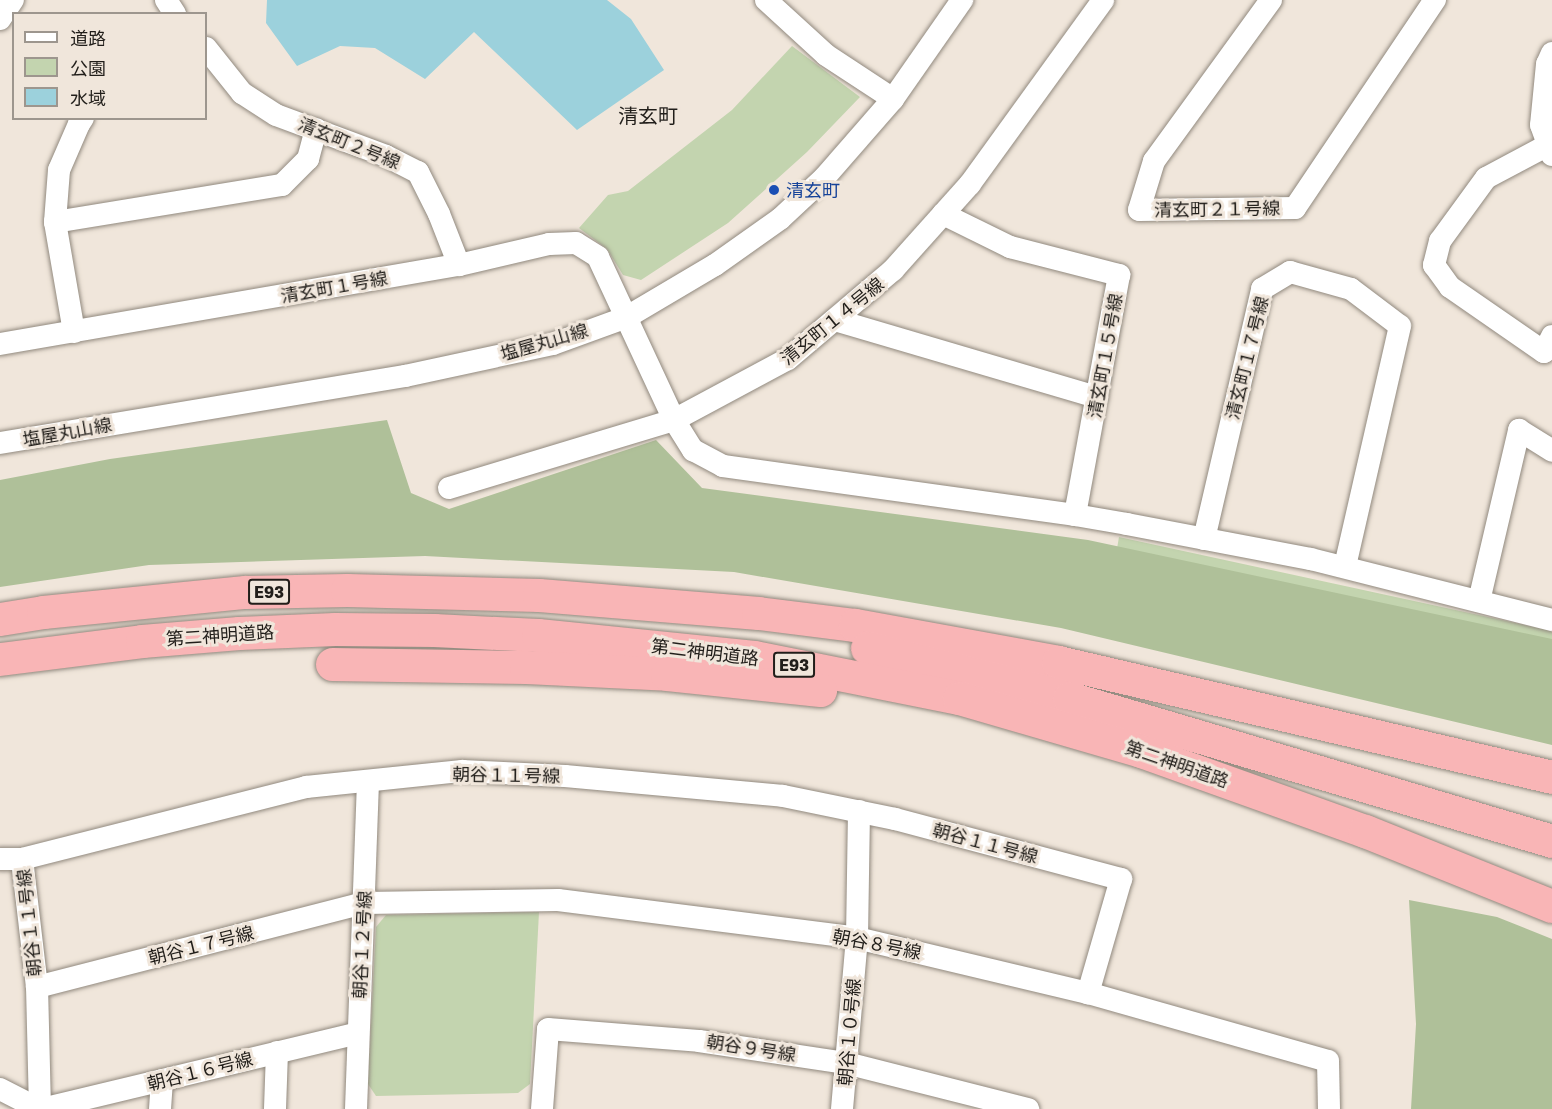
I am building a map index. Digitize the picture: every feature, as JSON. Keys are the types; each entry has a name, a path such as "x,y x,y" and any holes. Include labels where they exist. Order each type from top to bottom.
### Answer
{"highway":[{"name":"第二神明道路","path":"0,619 88,607 245,592 444,590 540,595 758,613 954,641 1157,683 1552,777"},
{"name":"第二神明道路","path":"540,595 649,609 759,627 969,671 1168,726 1552,841"},
{"name":"第二神明道路","path":"0,659 142,640 239,633 423,630 538,635 754,657 959,698 1141,751 1365,831 1552,906"},
{"path":"332,664 503,666 667,674 809,688 1065,728"}],"street":[{"path":"0,19 13,0"},
{"path":"766,0 826,55 893,99"},
{"name":"塩屋丸山線","path":"0,443 405,376 553,344 627,317 715,266 780,219 825,177 893,99 962,0"},
{"name":"清玄町１４号線","path":"449,488 674,420 788,359 893,270 976,178 1102,0"},
{"name":"清玄町２１号線","path":"1271,0 1154,161 1139,210 1296,208 1436,0"},
{"name":"清玄町２号線","path":"207,49 242,93 276,115 386,156 418,172 439,214 459,266"},
{"path":"1552,53 1547,64 1540,125 1550,150 1486,178 1440,241 1434,265 1450,286 1544,352 1552,336"},
{"path":"74,332 55,222 59,170 81,120"},
{"path":"55,222 282,185 308,159 316,129"},
{"name":"清玄町１５号線","path":"944,214 1010,247 1119,275 1076,514"},
{"name":"清玄町１号線","path":"0,344 459,266 549,244 576,243 598,257 674,420 693,450 723,466 1076,514 1345,567 1552,620"},
{"name":"清玄町１７号線","path":"1204,539 1262,289 1290,272 1351,289 1400,326 1345,567"},
{"path":"835,320 1097,397"},
{"path":"1479,602 1519,430 1552,450"},
{"name":"朝谷１１号線","path":"41,1109 37,987 11,859 306,787 462,771 565,776 783,796 859,812 1121,879 1088,993"},
{"name":"朝谷１２号線","path":"356,1109 368,781"},
{"name":"朝谷１０号線","path":"842,1109 857,938 859,812"},
{"name":"朝谷８号線","path":"365,903 558,900 857,938 1088,993 1328,1061 1329,1109"},
{"name":"朝谷１７号線","path":"37,987 365,903"},
{"name":"朝谷９号線","path":"542,1109 548,1029 699,1041 846,1063 1028,1109"},
{"name":"朝谷１６号線","path":"41,1109 358,1033"},
{"path":"275,1109 277,1052"},
{"path":"160,1109 162,1080"},
{"path":"0,1089 41,1109"}],"green space":[{"path":"792,46 860,97 807,152 728,223 641,280 623,275 607,249 579,228 608,195 628,191 732,110"},
{"path":"387,420 411,493 449,509 656,440 702,488 1088,540 1552,639 1552,745 1061,628 734,572 425,556 149,565 0,587 0,480 110,459"},
{"path":"1119,537 1552,631 1552,689 1115,560"},
{"path":"1409,900 1497,917 1552,939 1552,1109 1411,1109 1416,1024"},
{"path":"539,912 530,1084 518,1093 376,1096 368,1084 376,927 386,915"}],"water":[{"path":"267,0 607,0 631,19 664,70 577,130 474,32 425,79 375,48 340,46 297,66 266,23"}],"place":[{"name":"清玄町","path":"774,190"}],"district":[{"name":"清玄町","path":"648,115"}]}
